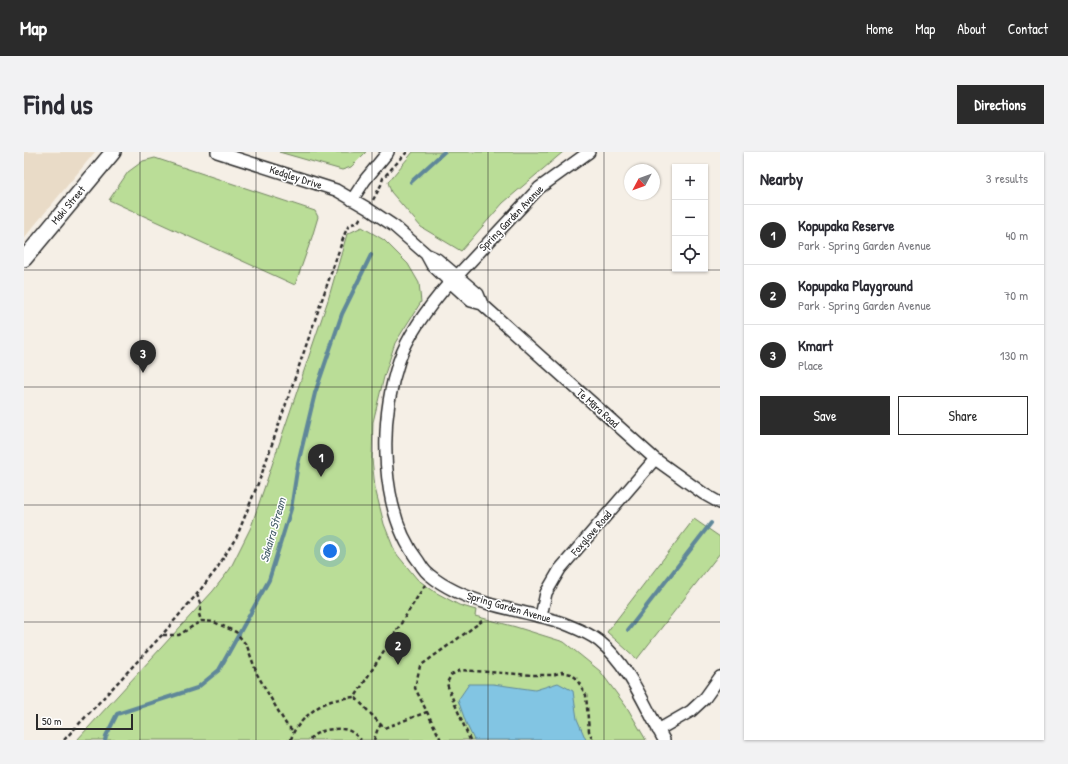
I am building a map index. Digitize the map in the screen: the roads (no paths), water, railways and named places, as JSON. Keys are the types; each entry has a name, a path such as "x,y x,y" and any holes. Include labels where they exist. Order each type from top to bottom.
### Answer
{"street":[{"name":"Maki Street","path":"24,259 113,152"},
{"name":"Kedgley Drive","path":"216,152 336,190 352,200"},
{"path":"352,200 365,180 388,152"},
{"name":"Spring Garden Avenue","path":"589,152 540,188 453,279 424,316 412,335 400,359 391,389 388,412 387,462 389,487 394,513 401,535 409,550 431,576 456,591 482,601 541,616 578,629 599,641 625,671 664,740"},
{"name":"Te Māra Road","path":"352,200 394,226 426,254 432,266 478,294 482,304 655,459 704,494 720,503"},
{"name":"Foxglove Road","path":"541,616 546,593 560,569 655,459"},
{"path":"658,730 691,711 705,698 720,677"}],"water":[{"path":"558,683 573,691 577,719 586,740 474,740 458,700 469,684 493,684 535,690"}],"waterway":[{"name":"Sakaira Stream","path":"411,182 444,152"},
{"name":"Sakaira Stream","path":"105,740 117,714 197,688 219,670 269,580 291,509 298,464 315,393 342,314 371,255"},
{"path":"628,630 711,523"}],"place":[{"name":"Kmart","path":"143,373"},
{"name":"Kopupaka Reserve","path":"321,477"},
{"name":"Kopupaka Playground","path":"398,665"}]}
